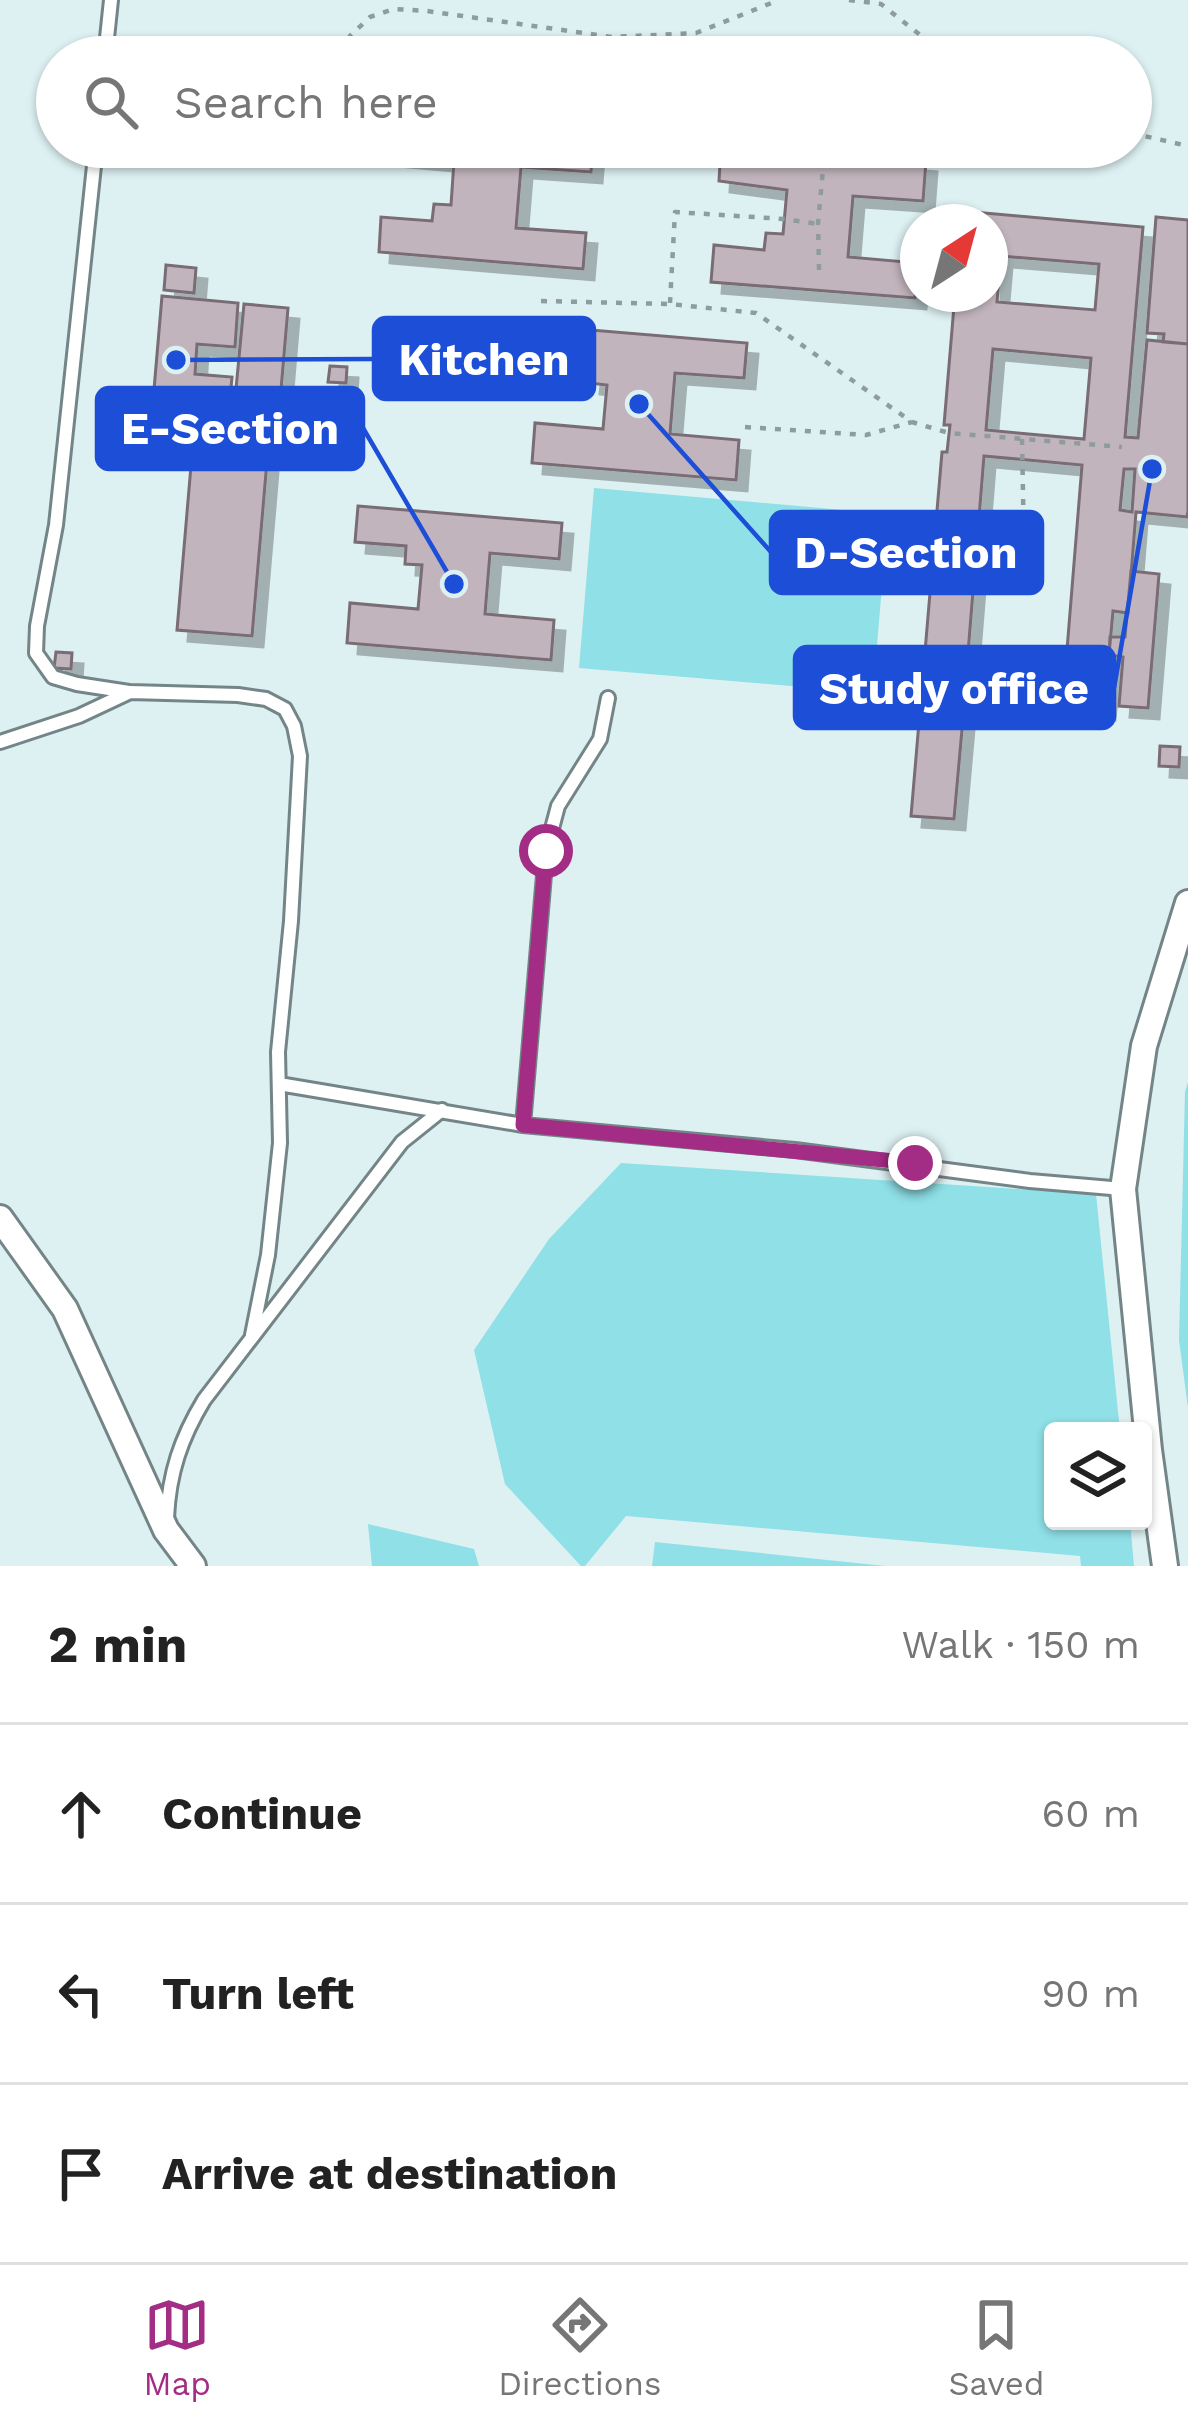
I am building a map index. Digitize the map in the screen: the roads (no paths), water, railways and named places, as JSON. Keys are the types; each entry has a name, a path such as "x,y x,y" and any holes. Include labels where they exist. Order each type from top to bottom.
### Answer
{"street":[{"path":"1165,1566 1123,1189 1144,1046 1188,903"},
{"path":"0,1218 65,1309 166,1530 193,1566"}],"lane":[{"path":"107,36 111,0"},
{"path":"94,168 56,525 36,653 53,676 77,684 130,692 266,699 284,709 294,726 300,756 278,1052 280,1143 268,1255 252,1335"},
{"path":"0,742 79,716 130,692"},
{"path":"523,1125 546,851 557,806 600,739 608,698"},
{"path":"279,1084 523,1125 795,1150 1123,1189"},
{"path":"166,1530 171,1475 186,1429 204,1400 402,1142 442,1110"}],"place":[{"name":"Kitchen","path":"176,360"},
{"name":"D-Section","path":"639,404"},
{"name":"Study office","path":"1152,469"},
{"name":"E-Section","path":"454,584"}]}
